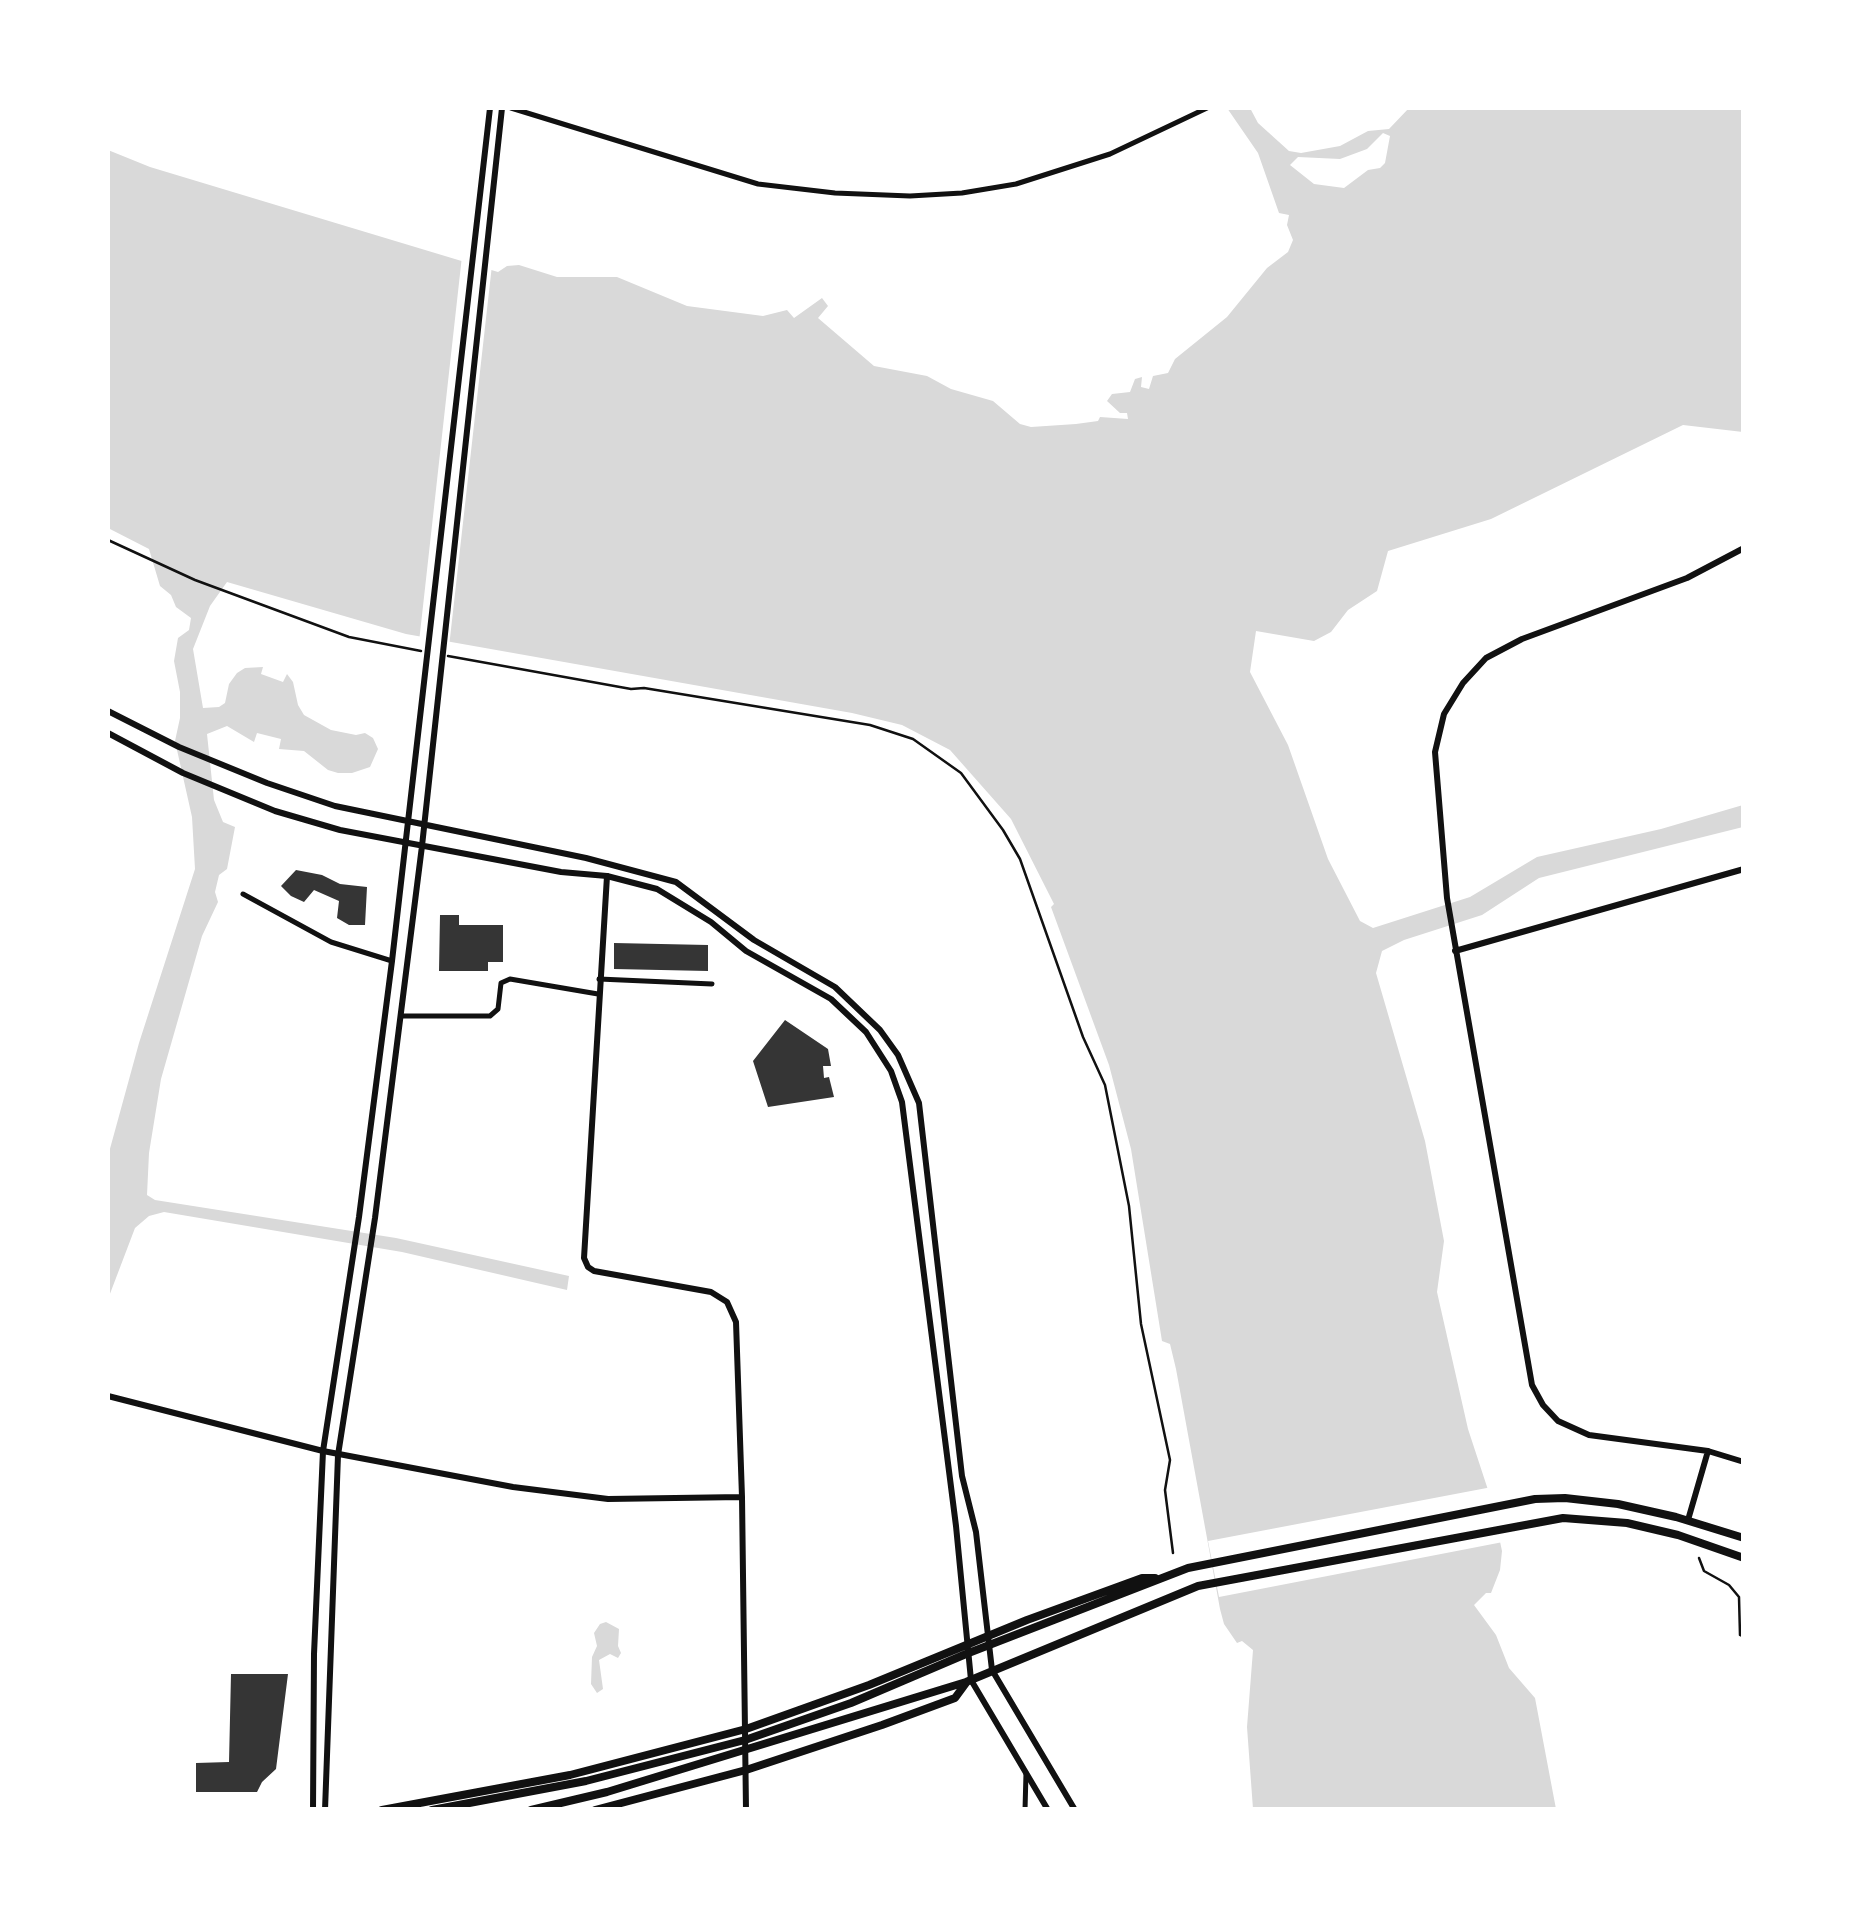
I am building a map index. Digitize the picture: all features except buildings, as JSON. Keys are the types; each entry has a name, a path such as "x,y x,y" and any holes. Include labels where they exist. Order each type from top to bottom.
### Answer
{"main road":[{"path":"313,1810 314,1654 323,1451 359,1217 392,961 490,108"},
{"path":"325,1810 338,1454 375,1218 422,846 502,108"},
{"path":"1744,548 1687,578 1522,639 1486,658 1463,683 1444,714 1435,752 1447,898 1532,1386 1558,1421 1589,1435 1708,1450 1744,1462"},
{"path":"108,711 222,764 335,806 586,858 676,882 754,940 835,986 858,1006 898,1054 919,1103 962,1476 976,1532 992,1670 1075,1810"},
{"path":"108,733 183,773 291,816 406,843 561,872 606,876 657,889 711,922 746,951 830,999 866,1032 891,1071 902,1102 956,1526 968,1681 1026,1768 1048,1810"},
{"path":"1456,951 1744,869"},
{"path":"606,876 584,1258 594,1272 711,1292 722,1297 732,1309 737,1338 742,1497 746,1810"},
{"path":"108,1396 323,1451 513,1487 608,1499 742,1497"},
{"path":"1688,1520 1708,1450"},
{"path":"432,1810 586,1782 746,1740 851,1704 966,1654 1188,1568 1506,1503 1578,1499 1688,1520 1744,1538"},
{"path":"531,1810 746,1752 968,1681 1198,1586 1563,1518 1627,1522 1744,1558"},
{"path":"382,1810 570,1775 746,1729 1142,1578 1164,1577"},
{"path":"595,1810 746,1770 954,1698 968,1681"}],"street":[{"path":"512,108 758,184 910,196 1016,184 1110,154 1207,108"},
{"path":"243,894 330,942 392,961"},
{"path":"400,1016 490,1016 498,1010 501,983 510,979 598,994"},
{"path":"600,979 712,984"},
{"path":"1024,1810 1026,1768"}],"path":[{"path":"108,540 142,558 348,637 427,652"},
{"path":"444,655 630,689 644,688 870,724 913,738 961,773 1004,830 1020,859 1083,1038 1105,1085 1129,1206 1141,1324 1170,1460 1164,1490 1172,1553"},
{"path":"1699,1558 1704,1571 1729,1584 1739,1597 1740,1635 1744,1637"}],"shaded area":[{"path":"1227,108 1250,108 1258,123 1289,151 1301,153 1340,146 1368,131 1389,129 1409,108 1743,108 1743,432 1683,425 1491,519 1388,551 1377,591 1348,610 1331,632 1314,641 1256,631 1250,672 1288,745 1328,859 1360,921 1373,928 1470,897 1537,857 1661,829 1743,805 1743,827 1539,878 1482,915 1382,951 1376,973 1425,1141 1444,1241 1437,1292 1468,1429 1491,1499 1502,1551 1491,1593 1474,1605 1496,1635 1509,1668 1535,1698 1556,1809 1253,1809 1247,1727 1253,1650 1242,1641 1237,1643 1224,1624 1220,1609 1176,1369 1170,1344 1162,1341 1131,1149 1109,1065 1051,907 1054,904 1011,819 950,750 902,725 406,634 227,582 210,606 193,649 203,708 225,703 229,684 237,673 245,668 263,667 261,674 283,682 287,674 304,715 331,730 365,733 373,738 378,749 370,767 338,773 304,751 279,749 281,739 257,733 254,742 227,726 207,734 214,800 223,822 235,827 227,869 219,875 215,892 218,902 202,936 161,1079 149,1153 147,1195 155,1200 396,1238 569,1276 567,1290 402,1252 164,1212 149,1216 135,1228 108,1299 108,1156 139,1043 195,869 192,817 175,741 180,692 174,661 178,638 189,630 191,618 176,607 171,595 160,586 149,549 108,528 108,150 150,167 498,272 519,265 557,277 617,277 687,306 763,316 787,310 794,318 822,298 828,306 818,318 874,366 927,376 951,389 993,401 1020,424 1031,427 1098,421 1100,417 1128,419 1127,413 1120,413 1107,401 1112,394 1130,392 1135,379 1142,377 1141,387 1149,389 1153,376 1168,373 1175,359 1227,317 1267,268 1288,252 1293,240 1287,225 1289,215 1279,213 1258,153","holes":["1383,133 1390,136 1385,163 1344,188 1314,184 1290,165 1298,157 1340,159 1367,149"]},
{"path":"606,1622 619,1629 621,1653 618,1658 610,1654 599,1660 603,1689 597,1693 591,1684 592,1657 597,1646 594,1633"}],"pier":[{"path":"462,256 492,265 449,647 419,642"},
{"path":"1492,1487 1503,1542 1219,1597 1208,1541"}]}
